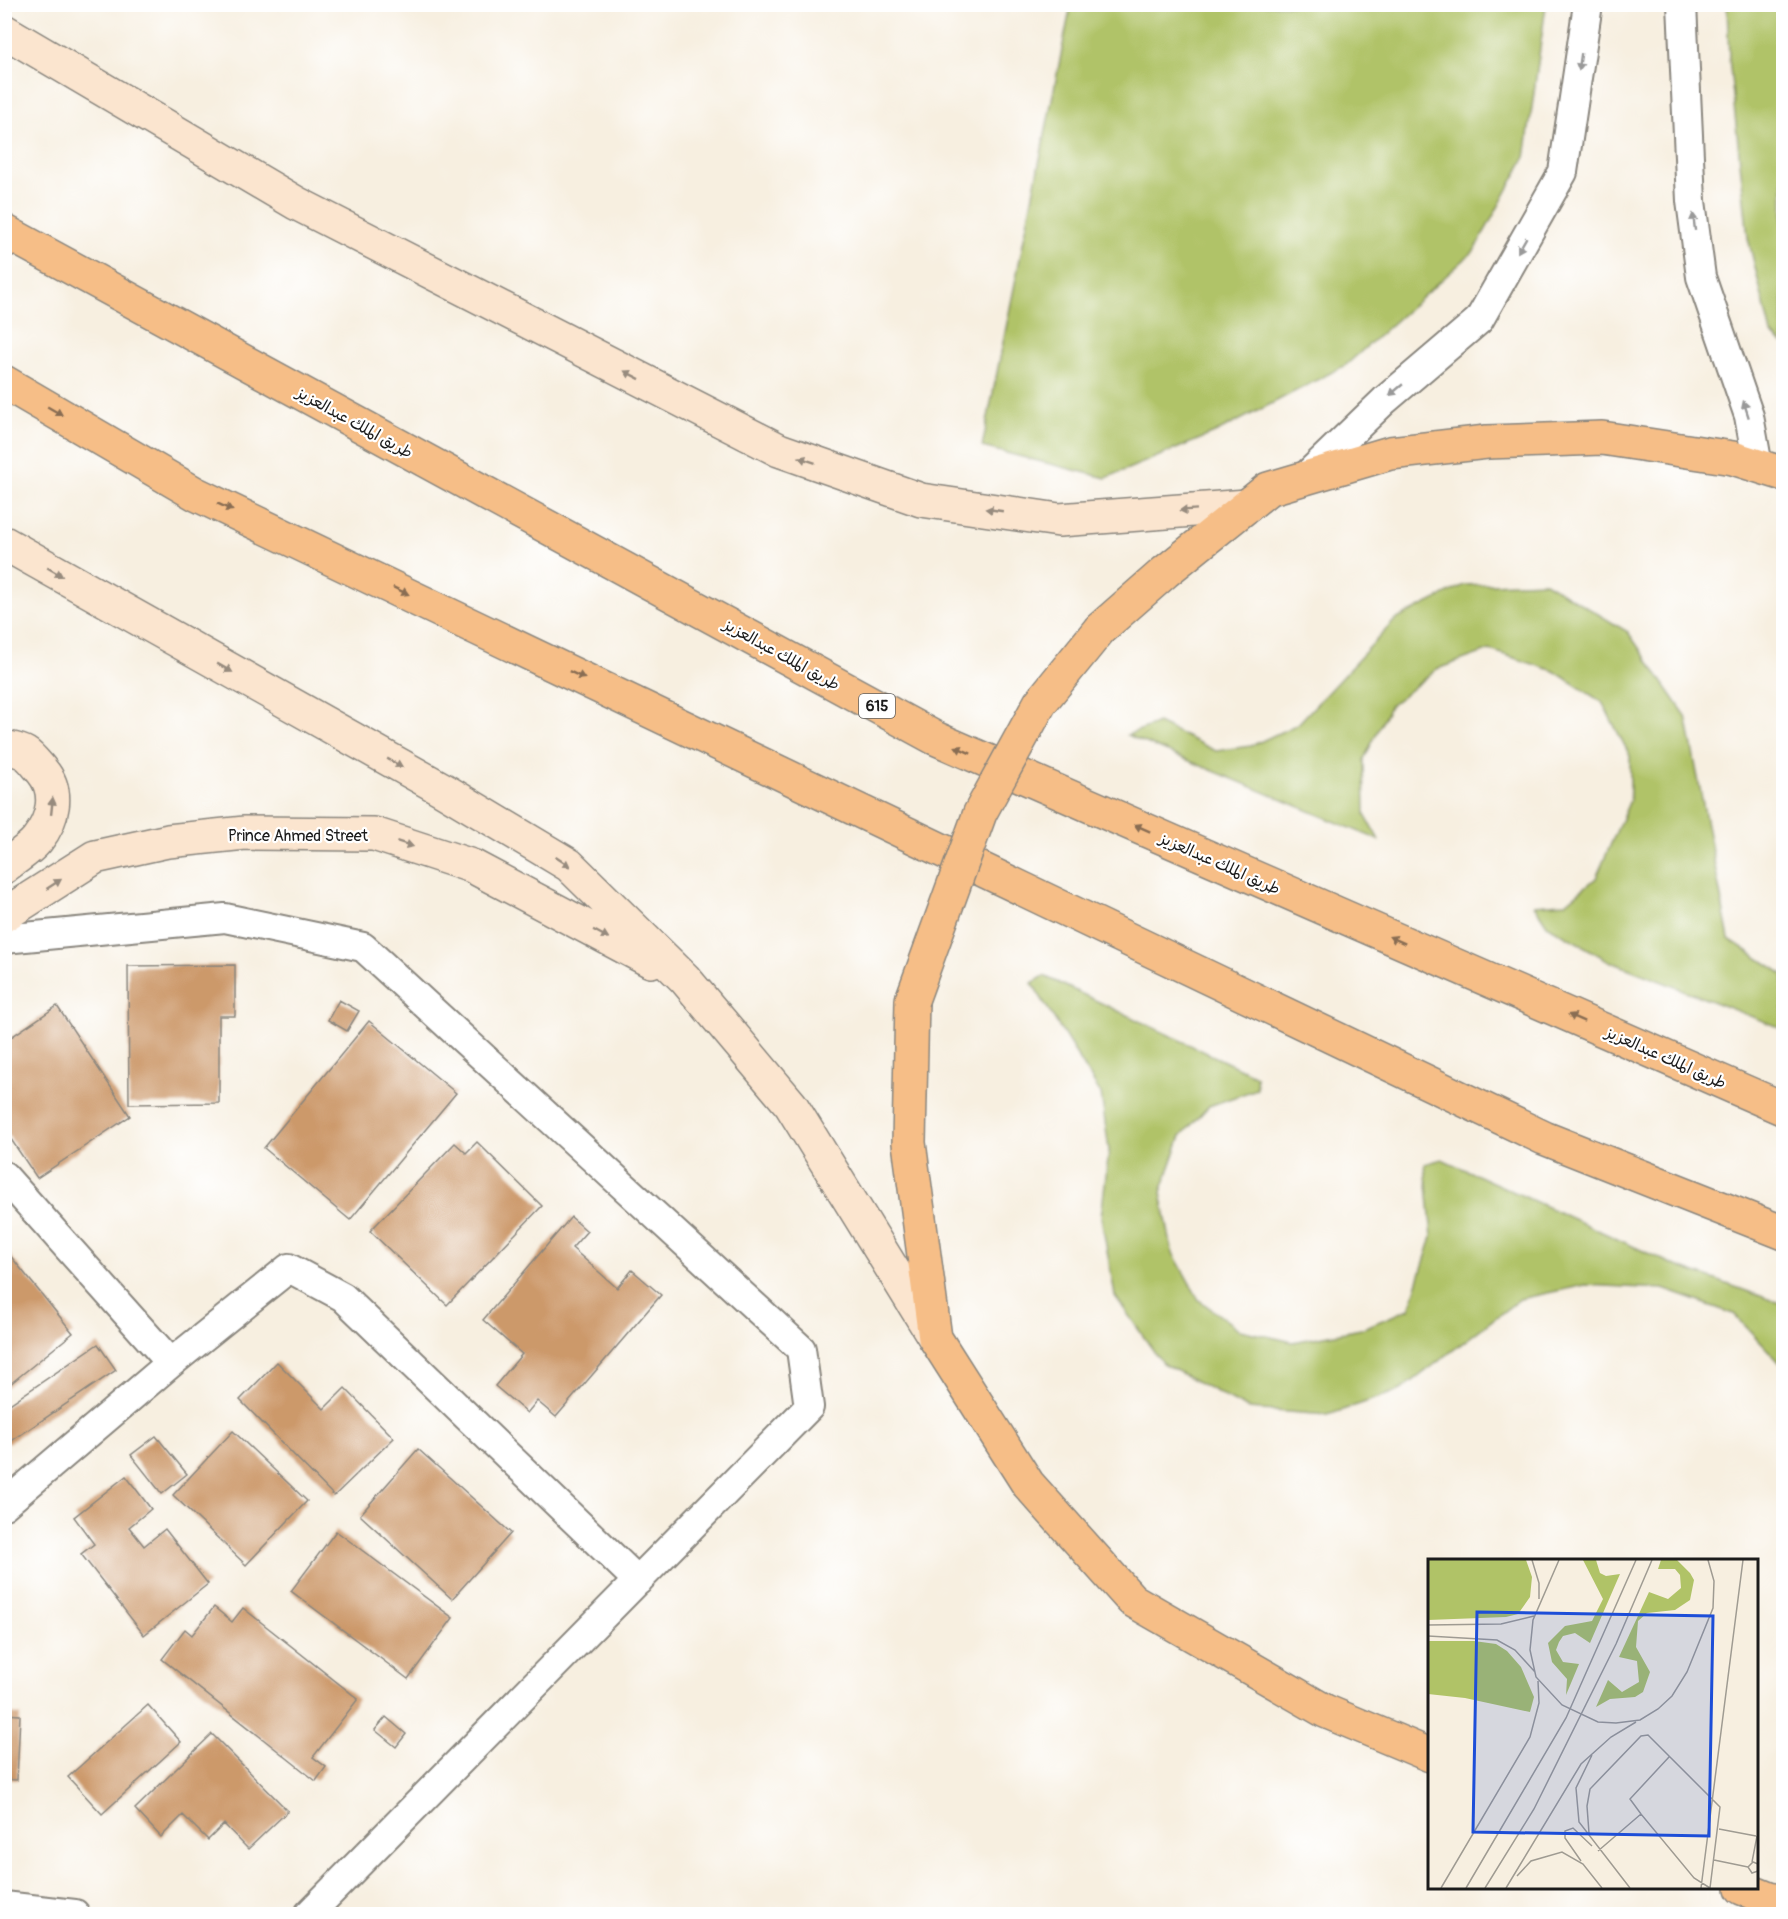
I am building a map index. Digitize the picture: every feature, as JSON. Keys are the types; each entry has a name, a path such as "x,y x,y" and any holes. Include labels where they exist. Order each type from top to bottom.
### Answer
{"main road":[{"path":"4,31 296,203 779,450 921,500 1059,520 1247,506"},
{"name":"طريق الملك عبدالعزيز","path":"4,231 935,738 1784,1109"},
{"path":"4,382 196,494 1544,1138 1784,1233"},
{"path":"936,1338 909,1143 912,1000 980,813 1040,703 1100,629 1165,572 1268,489 1390,453 1488,442 1602,438 1733,458 1771,470"},
{"path":"4,543 442,789 569,865 685,979 791,1105 1028,1484 1132,1600 1325,1711 1428,1754"},
{"path":"4,747 24,751 46,776 53,794 51,815 36,841 4,867"},
{"name":"Prince Ahmed Street","path":"4,915 95,857 168,842 244,833 374,834 472,866 685,979"},
{"path":"1746,1889 1768,1899 1784,1902"}],"street":[{"path":"1304,478 1385,400 1479,320 1563,172 1588,4"},
{"path":"1682,4 1692,201 1701,277 1749,416 1771,470"},
{"path":"4,939 225,918 363,947 801,1349 808,1407 309,1914"},
{"path":"4,1176 171,1363"},
{"path":"4,1505 171,1363 289,1268 343,1297 638,1581"},
{"path":"4,1906 75,1914"}],"green space":[{"path":"1071,5 1546,5 1525,158 1474,251 1346,365 1217,432 1106,478 982,447"},
{"path":"1727,5 1783,5 1783,344 1771,334 1748,238 1729,58"},
{"path":"1545,582 1628,632 1686,716 1729,939 1783,974 1783,1029 1609,961 1547,925 1534,905 1566,903 1596,878 1630,800 1630,756 1602,702 1554,671 1490,650 1437,669 1390,706 1364,759 1365,815 1379,840 1127,735 1158,723 1216,751 1251,746 1298,724 1395,620 1464,585"},
{"path":"1044,976 1256,1076 1257,1089 1209,1106 1181,1136 1161,1192 1172,1251 1199,1300 1240,1330 1293,1342 1361,1329 1409,1309 1432,1237 1425,1164 1442,1159 1674,1265 1783,1304 1783,1366 1734,1314 1663,1289 1585,1285 1520,1299 1401,1390 1328,1415 1248,1409 1162,1363 1115,1296 1101,1217 1109,1150 1101,1094 1032,983"}],"building":[{"path":"235,965 235,1016 219,1016 219,1103 129,1104 128,966"},
{"path":"339,1000 359,1011 347,1031 328,1020"},
{"path":"57,1006 130,1116 37,1178 4,1129 4,1042"},
{"path":"369,1021 456,1093 350,1220 264,1148"},
{"path":"477,1142 542,1206 447,1305 370,1231 455,1143 466,1153"},
{"path":"571,1217 587,1231 572,1248 617,1288 632,1270 661,1295 556,1417 537,1401 527,1413 495,1386 522,1354 483,1320"},
{"path":"4,1248 73,1333 4,1389"},
{"path":"98,1344 116,1370 4,1446 4,1408"},
{"path":"277,1362 324,1409 345,1388 394,1438 334,1496 240,1400"},
{"path":"233,1431 307,1501 246,1565 173,1495"},
{"path":"156,1436 187,1474 162,1494 131,1455"},
{"path":"418,1449 511,1533 452,1599 360,1515"},
{"path":"126,1476 151,1509 129,1527 144,1546 165,1529 208,1584 144,1635 81,1554 94,1544 74,1517"},
{"path":"336,1531 453,1618 408,1679 291,1591"},
{"path":"214,1607 232,1622 243,1608 358,1699 313,1757 326,1767 316,1781 162,1659 185,1629 192,1635"},
{"path":"148,1705 181,1742 102,1814 68,1777"},
{"path":"4,1714 20,1715 17,1780 4,1779"},
{"path":"386,1717 406,1734 396,1747 375,1730"},
{"path":"212,1734 288,1811 248,1849 224,1824 208,1840 183,1815 161,1837 135,1809"}]}
